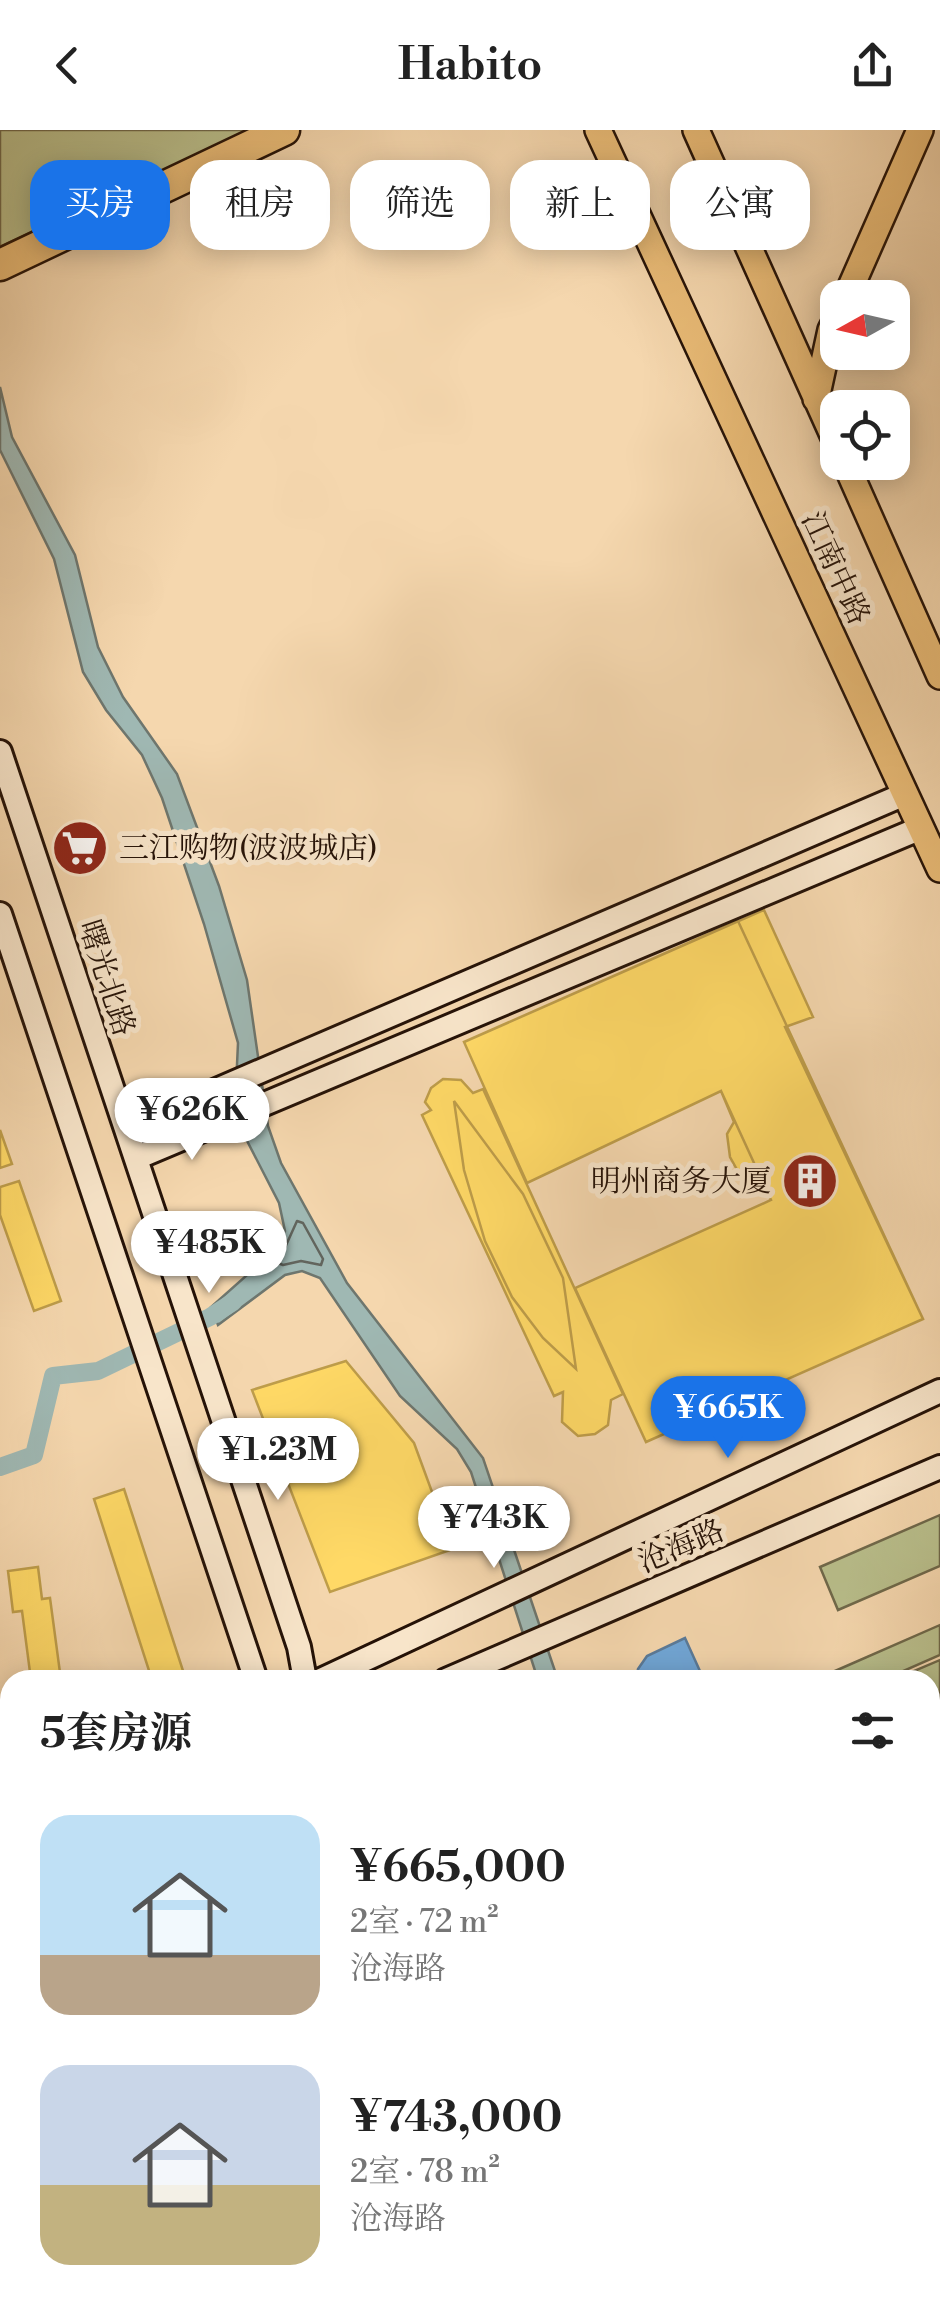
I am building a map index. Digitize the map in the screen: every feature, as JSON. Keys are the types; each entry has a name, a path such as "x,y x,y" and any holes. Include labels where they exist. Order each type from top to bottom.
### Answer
{"highway":[{"path":"0,265 284,130"}],"main road":[{"name":"江南中路","path":"598,130 940,869"},
{"path":"696,130 820,407"},
{"path":"854,280 920,130"},
{"path":"816,398 822,370"},
{"name":"江南中路","path":"853,480 940,676"}],"street":[{"name":"曙光北路","path":"0,752 304,1670"},
{"path":"126,1129 905,794"},
{"path":"136,1158 921,828"},
{"path":"0,914 253,1670"},
{"name":"沧海路","path":"342,1670 940,1391"},
{"name":"沧海路","path":"469,1670 940,1467"}],"green space":[{"path":"0,130 251,130 170,168 170,160 30,160 30,233 0,247"},
{"path":"940,1515 940,1566 838,1610 820,1567"},
{"path":"940,1625 940,1655 906,1670 837,1670"},
{"path":"940,1660 940,1670 916,1670"}],"water":[{"path":"0,387 12,437 75,555 98,647 123,697 177,774 219,886 247,980 268,1126 281,1163 347,1283 483,1458 555,1670 535,1670 471,1472 457,1449 400,1396 320,1278 302,1271 285,1275 218,1325 211,1307 264,1260 285,1231 279,1203 243,1133 235,1108 238,1043 162,798 142,755 106,710 83,672 54,559 0,450"}],"building: 住宅":[{"name":"明州商务大厦","path":"764,910 813,1017 785,1027 923,1319 646,1442 575,1288 771,1200 761,1179 740,1175 730,1157 727,1134 734,1122 721,1091 527,1183 464,1042"},
{"name":"明州商务大厦","path":"738,921 923,1319 646,1442 575,1288 771,1200 721,1091 527,1183 464,1042"},
{"path":"443,1079 461,1080 473,1093 483,1089 623,1394 611,1400 608,1425 595,1434 578,1436 562,1422 563,1392 554,1396 422,1115 431,1110 425,1102 431,1088"},
{"path":"454,1101 523,1194 563,1278 576,1369 543,1338 512,1297 485,1241 464,1170"},
{"path":"0,1130 12,1164 0,1168"},
{"path":"19,1181 61,1301 34,1311 0,1215 0,1187"},
{"path":"346,1361 414,1443 453,1549 330,1592 252,1390"},
{"path":"124,1489 183,1670 149,1670 94,1499"},
{"path":"38,1567 42,1599 50,1598 60,1670 30,1670 22,1611 13,1612 8,1571"}],"building: 学校":[{"path":"685,1638 699,1670 638,1670 647,1656"}],"waterway":[{"path":"0,1467 34,1455 53,1376 98,1371 233,1302"}],"place":[{"name":"三江购物(波波城店)","path":"80,848"},
{"name":"明州商务大厦","path":"810,1181"}]}
